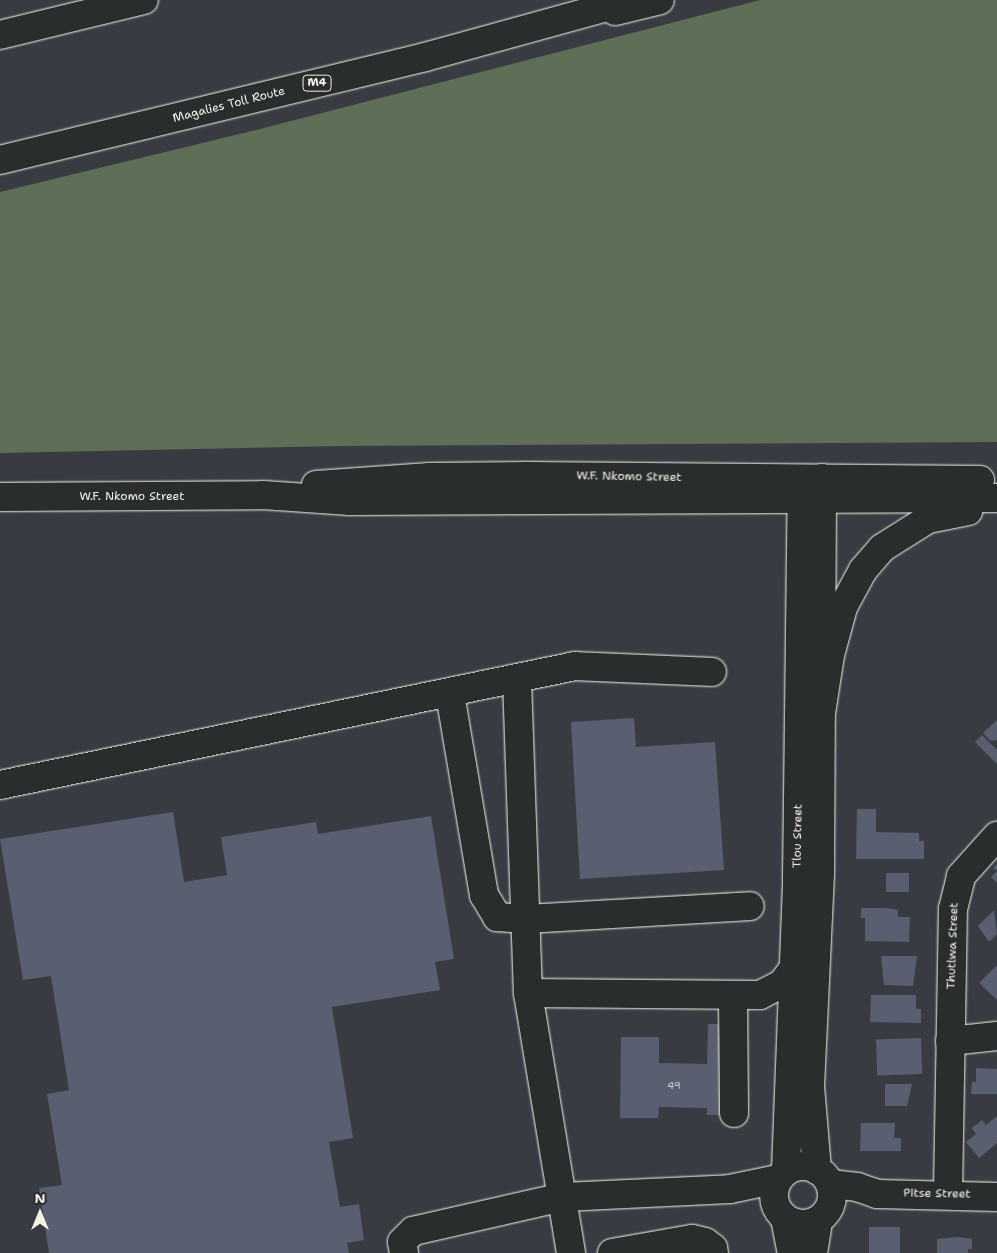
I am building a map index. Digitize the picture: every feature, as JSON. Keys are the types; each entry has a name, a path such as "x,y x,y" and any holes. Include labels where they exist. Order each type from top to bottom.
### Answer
{"main road":[{"path":"0,35 144,0"},
{"name":"Magalies Toll Route","path":"0,160 425,57 632,0"},
{"path":"425,57 660,0"},
{"name":"W.F. Nkomo Street","path":"0,498 263,495 350,501 812,489 997,480"},
{"name":"W.F. Nkomo Street","path":"812,489 997,498"},
{"name":"Tlou Street","path":"812,489 820,726 820,874 810,1086 823,1196 813,1253"},
{"name":"Tlou Street","path":"782,1175 792,1042 812,489"},
{"path":"820,726 830,655 843,607 863,570 882,548 928,519 997,506"},
{"path":"0,785 450,694 575,666 712,672"},
{"path":"517,680 527,919 528,993 571,1253"},
{"path":"450,694 484,895 497,917 527,919 750,906"},
{"name":"Thutlwa Street","path":"948,1193 950,1041 956,892 969,865 997,836"},
{"path":"528,993 760,995 782,984 795,966"},
{"path":"760,995 780,1017 792,1042"},
{"path":"733,996 734,1112"},
{"path":"950,1041 997,1036"},
{"path":"404,1253 402,1242 413,1231 563,1197 730,1189 782,1175 801,1166 823,1196 807,1224 781,1214 730,1189"},
{"path":"782,1175 774,1200 781,1214 792,1253"},
{"name":"Pitse Street","path":"823,1196 857,1187 877,1194 948,1193 997,1197"},
{"path":"620,1252 692,1239 705,1242 713,1248 714,1253"}],"green space":[{"path":"760,0 997,0 997,442 338,446 0,453 0,192 260,129"}],"building":[{"path":"634,718 636,747 715,742 724,870 580,879 571,722"},
{"path":"997,720 997,740 991,741 983,733"},
{"path":"982,735 997,750 997,764 975,742"},
{"path":"857,809 876,809 876,832 919,833 919,841 924,841 924,859 856,859"},
{"path":"173,812 184,882 227,875 221,837 316,822 318,834 431,816 454,959 435,962 440,990 332,1007 353,1138 329,1142 340,1207 359,1204 364,1240 347,1243 349,1253 49,1253 39,1188 62,1185 47,1094 69,1090 51,976 23,980 0,839"},
{"path":"997,871 997,883 991,877"},
{"path":"886,873 909,873 909,892 886,892"},
{"path":"861,908 898,910 898,917 910,917 909,942 865,941 865,918 861,918"},
{"path":"994,910 997,934 989,942 978,926"},
{"path":"881,956 917,956 913,986 884,985"},
{"path":"997,967 997,1000 979,983"},
{"path":"871,995 916,995 916,1009 921,1009 921,1023 870,1022"},
{"path":"708,1024 728,1024 727,1115 707,1115 707,1108 659,1107 658,1118 620,1118 621,1037 659,1037 659,1063 707,1064"},
{"path":"921,1038 922,1074 877,1076 876,1040"},
{"path":"976,1068 997,1069 997,1094 971,1094 972,1082 976,1082"},
{"path":"885,1084 912,1084 907,1106 885,1106"},
{"path":"997,1116 997,1143 979,1158 966,1142 976,1134 972,1128 982,1120 986,1125"},
{"path":"861,1123 895,1123 894,1138 901,1138 901,1151 860,1151"},
{"path":"869,1227 900,1227 900,1253 869,1253"},
{"path":"958,1237 972,1239 972,1249 968,1249 968,1253 937,1253 937,1239"}]}
